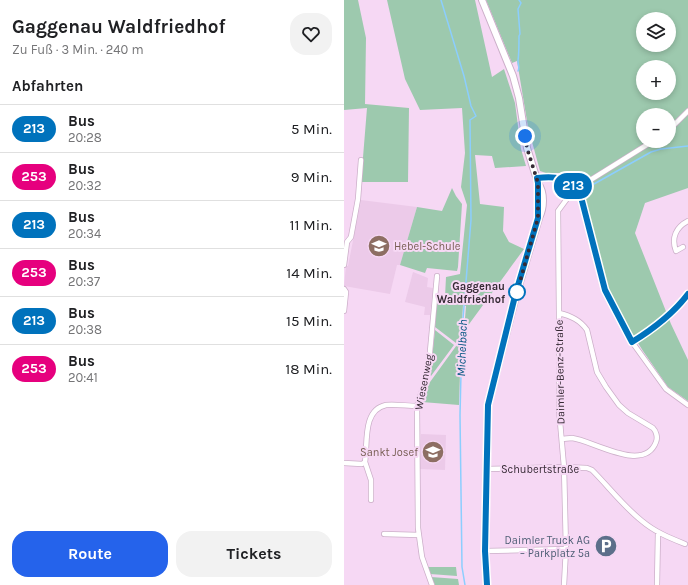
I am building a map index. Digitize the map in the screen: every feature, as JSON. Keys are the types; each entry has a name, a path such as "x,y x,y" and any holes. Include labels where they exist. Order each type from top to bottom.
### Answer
{"main road":[{"path":"482,0 513,76 519,98 527,148 538,181 542,188 543,200 543,211 538,218 519,283 490,394 487,416 486,469 485,551 487,585"}],"street":[{"path":"676,123 688,111"},
{"path":"575,188 641,148"},
{"path":"344,265 346,242 351,237 358,199 361,160"},
{"path":"538,181 553,176 568,181 575,188 582,200 605,290 632,342 666,389 688,405"},
{"name":"Daimler-Benz-Straße","path":"564,585 566,549 564,467 559,410 560,313 558,211 575,188"},
{"path":"684,247 676,251 673,239 678,228 688,221"},
{"name":"Wiesenweg","path":"432,585 422,557 419,535 417,406 428,373 437,276"},
{"path":"344,289 346,292 344,311"},
{"path":"632,342 656,326 673,312 688,294"},
{"path":"560,313 573,317 583,324 587,330 597,372 606,387 619,405 628,413 655,430 657,438 656,443 650,450 633,456 618,453 571,438 562,439"},
{"path":"371,500 371,480 365,462 370,419 374,412 381,407 388,405 417,406"},
{"path":"344,463 362,464 365,462"},
{"name":"Schubertstraße","path":"486,469 564,467 587,468 592,470 631,512 643,522 658,532 686,544"},
{"path":"657,585 658,532"},
{"path":"384,534 419,535"},
{"path":"485,551 566,549"}],"shaded area":[{"name":"Hebel-Schule","path":"361,200 417,207 400,265 397,265 390,294 344,286 346,266 348,266"},
{"path":"413,272 428,278 427,287 433,288 430,315 424,315 425,307 405,302"},
{"name":"Sankt Josef","path":"421,434 446,435 445,470 420,469"}],"green space":[{"path":"344,0 358,0 366,38 365,104 409,108 408,182 361,182 367,108 344,110"},
{"path":"387,0 475,0 492,77 504,69 515,103 521,149 526,166 495,168 492,156 475,155 480,204 504,207 503,231 509,242 524,249 464,331 466,306 463,305 461,335 456,343 435,327 437,298 445,297 446,277 460,274 467,205 461,187 465,153 462,108 420,110 405,79"},
{"path":"486,0 688,0 688,188 645,203 635,233 671,324 688,360 688,401 668,387 643,351 615,306 606,281 584,194 575,171 571,178 559,173 546,173 540,171 528,127 517,61 512,63"},
{"path":"452,188 462,204 457,271 427,268 425,273 400,265 417,207 442,211"},
{"path":"435,330 454,345 430,376"},
{"path":"459,342 461,342 459,405 422,402 425,389"},
{"path":"428,567 456,567 457,576 430,574"},
{"path":"431,577 458,579 459,585 435,585"}],"waterway":[{"name":"Michelbach","path":"441,0 464,76 471,106 476,116 470,120 471,220 462,331 460,415 462,567 465,585"},
{"path":"518,71 520,34 518,9 521,3 519,0"},
{"path":"594,184 651,152 661,149 688,146"}],"bus line":[{"name":"213","path":"487,585 485,551 488,405 516,292 538,218 539,200 537,178 553,176 564,179 580,193 605,290 632,342 656,326 673,312 688,294"}],"place":[{"name":"Hebel-Schule","path":"379,246"},
{"name":"Gaggenau Waldfriedhof","path":"517,292"},
{"name":"Sankt Josef","path":"433,452"},
{"name":"Daimler Truck AG − Parkplatz 5a","path":"606,546"}],"route":[{"path":"517,292 538,218 539,200 538,183 527,148 525,136"}]}
